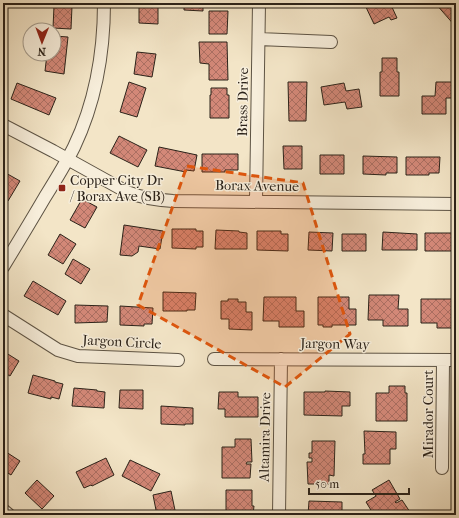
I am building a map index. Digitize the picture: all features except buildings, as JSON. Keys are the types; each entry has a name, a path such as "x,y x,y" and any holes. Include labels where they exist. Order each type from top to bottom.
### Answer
{"street":[{"path":"3,268 68,159 84,123 94,86 103,33 104,3"},
{"name":"Brass Drive","path":"256,201 259,3"},
{"path":"259,39 331,42"},
{"name":"Borax Avenue","path":"3,125 138,197 173,201 456,204"},
{"name":"Jargon Circle","path":"3,315 58,350 78,356 178,360"},
{"name":"Jargon Way","path":"214,359 456,360"},
{"name":"Altamira Drive","path":"279,515 281,359"},
{"name":"Mirador Court","path":"442,468 443,360"},
{"path":"3,510 9,515"}],"highlighted area":[{"path":"187,166 303,183 350,334 285,387 138,305"}],"place":[{"name":"Copper City Dr / Borax Ave (SB)","path":"62,188"}]}
